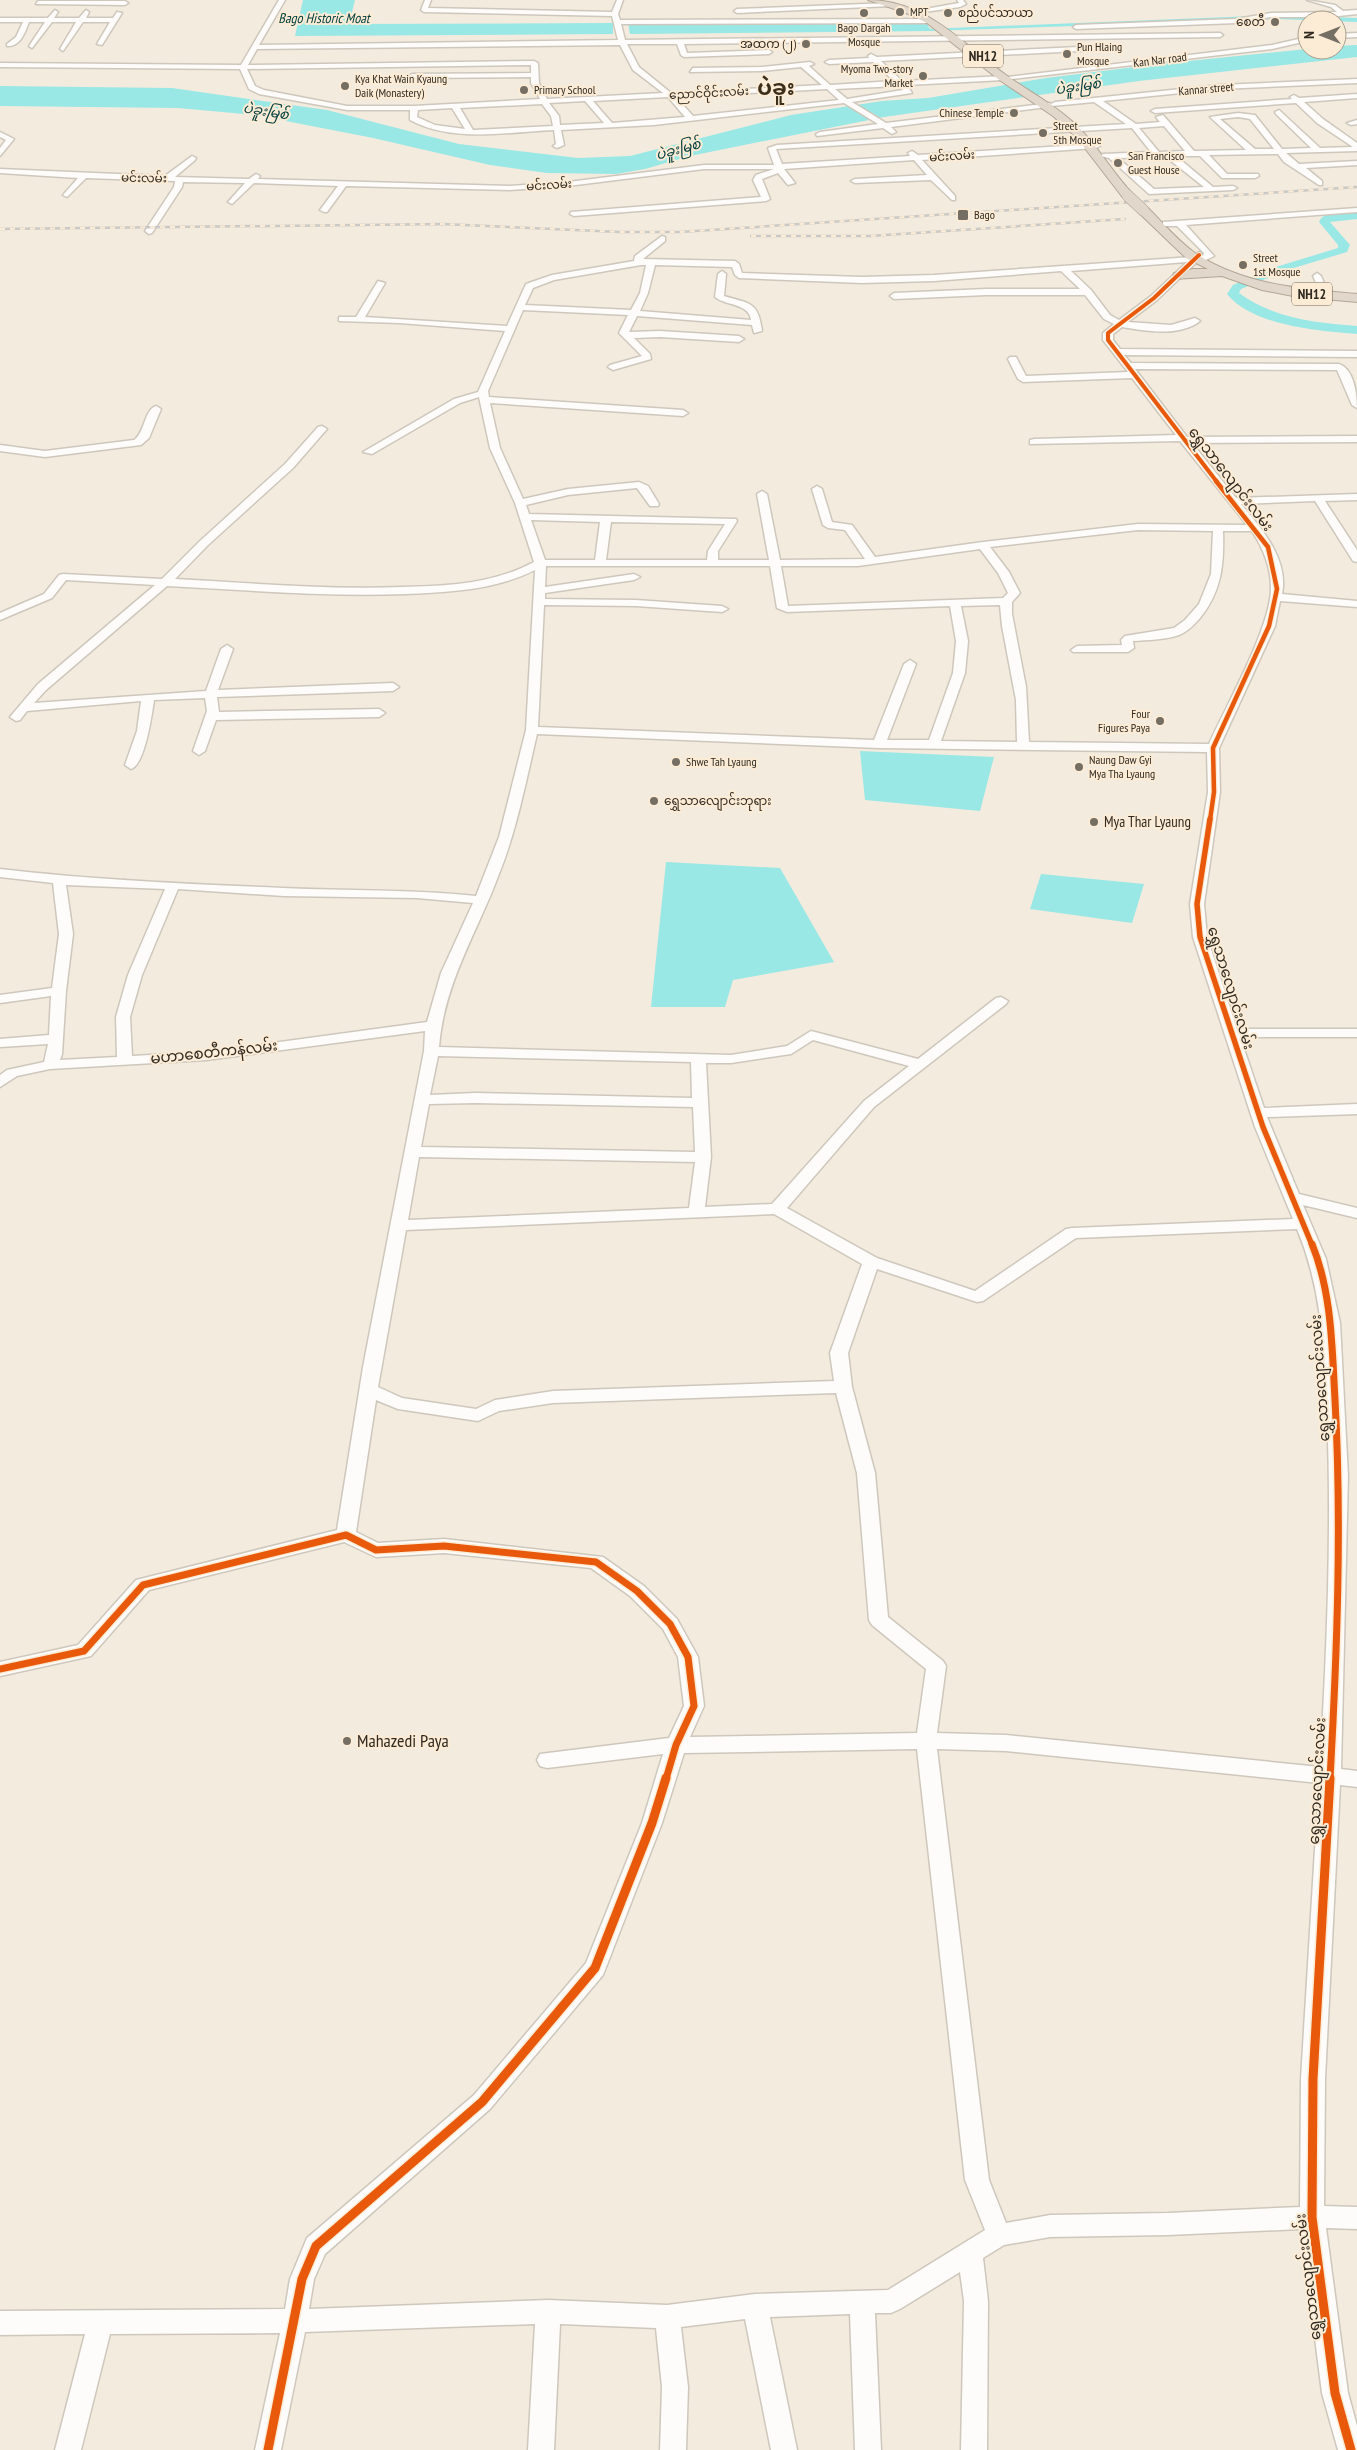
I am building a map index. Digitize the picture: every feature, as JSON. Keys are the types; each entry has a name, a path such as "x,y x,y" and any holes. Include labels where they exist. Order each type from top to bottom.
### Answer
{"highway":[{"name":"NH12","path":"873,0 916,11 946,30 1009,78 1049,103 1100,151 1131,196"},
{"name":"NH12","path":"886,2 946,30"},
{"name":"NH12","path":"1100,151 1117,186 1146,209 1198,258 1225,273 1270,286 1325,296 1357,297"},
{"name":"NH12","path":"1146,209 1166,224 1198,258 1250,281"},
{"path":"1179,276 1193,273 1225,273"},
{"name":"NH12","path":"1270,286 1357,297"}],"street":[{"path":"243,67 282,0"},
{"path":"428,0 424,10 450,13 508,14 526,8 617,8"},
{"path":"450,13 451,0"},
{"path":"770,0 772,10"},
{"path":"916,11 960,5 963,4 961,0"},
{"path":"1310,0 1333,6 1338,10"},
{"path":"32,46 63,1"},
{"path":"0,21 63,1 125,2"},
{"path":"63,49 93,1"},
{"path":"100,44 125,2"},
{"path":"727,12 886,2"},
{"path":"607,5 624,12"},
{"path":"450,13 473,8 499,8 516,11"},
{"path":"617,8 616,22 621,39 636,68 671,96 691,119"},
{"path":"32,11 51,20 113,20"},
{"path":"10,46 19,38 32,11"},
{"path":"1071,27 1241,20 1248,16 1297,14"},
{"path":"616,22 946,30 1002,38 1220,35"},
{"path":"1204,22 1243,50"},
{"path":"1100,26 1125,47"},
{"path":"255,47 530,43 1022,29"},
{"path":"259,39 621,39 680,42 853,40 909,39 946,30"},
{"path":"1153,36 1183,57"},
{"path":"1187,36 1213,54"},
{"path":"1002,38 1032,63"},
{"path":"1037,38 1078,69"},
{"path":"1074,38 1095,54"},
{"path":"909,39 916,45"},
{"path":"414,108 413,118 441,128 471,132 516,128 559,129 611,126 651,120 691,119 848,102 909,91 853,40"},
{"path":"1169,46 1229,41"},
{"name":"Kan Nar road","path":"1009,78 1213,54 1297,41"},
{"path":"680,42 684,55 778,52"},
{"path":"530,43 534,62 534,79 544,101 556,116 560,145 557,146"},
{"path":"838,62 1106,48"},
{"path":"923,51 936,63"},
{"path":"1138,57 1144,62"},
{"path":"830,59 838,62 845,68"},
{"path":"1102,60 1110,66"},
{"path":"0,65 243,67 534,62"},
{"path":"472,84 473,63"},
{"path":"693,70 807,65 827,87 883,123 900,139 934,177 948,196 952,198"},
{"name":"ညောင်ဝိုင်းလမ်း","path":"243,67 252,87 262,92 347,108 414,108 454,105 502,107 544,101 1009,78"},
{"path":"1038,68 1045,73"},
{"path":"732,69 738,77"},
{"path":"412,76 471,75 534,79"},
{"path":"950,75 957,81"},
{"path":"419,84 472,84 534,79"},
{"path":"860,80 877,96"},
{"name":"Kannar street","path":"817,135 883,123 1049,103 1274,84 1357,81"},
{"path":"783,83 809,106"},
{"path":"745,84 767,107"},
{"path":"1274,84 1298,100 1320,121 1357,147"},
{"path":"706,87 735,114"},
{"path":"1126,96 1148,108 1168,124 1191,153"},
{"path":"1148,108 1200,107 1357,96"},
{"path":"631,97 637,104"},
{"path":"587,99 611,126"},
{"path":"1096,100 1134,126 1156,154"},
{"path":"454,105 471,132"},
{"path":"1200,107 1253,152"},
{"path":"1279,112 1317,149"},
{"path":"1214,117 1238,115 1252,117 1287,160 1309,173 1319,183"},
{"path":"791,183 780,169 772,148 1168,124"},
{"path":"0,134 10,138 0,154"},
{"name":"မင်းလမ်း","path":"0,171 167,179 510,188 568,184 704,167 780,169 916,158 1100,151 1168,154 1357,147"},
{"path":"1100,151 1152,192 1233,188"},
{"path":"1202,153 1225,176 1255,176"},
{"path":"1168,154 1211,190"},
{"path":"167,179 192,158"},
{"path":"1297,166 1357,163"},
{"path":"574,214 763,200 767,198 757,180 758,178 780,169"},
{"path":"0,175 10,171"},
{"path":"232,202 259,173 246,171"},
{"path":"67,196 84,176"},
{"path":"855,181 934,177"},
{"path":"149,231 178,187 179,179"},
{"path":"324,210 329,200 343,184"},
{"path":"1166,224 1357,210"},
{"path":"626,335 660,334 737,342 758,331 755,314 749,308 719,297 718,274 862,280 934,278 1210,256 1180,224"},
{"path":"639,262 638,258 662,239"},
{"name":"ရွှေသာလျောင်းလမ်း","path":"1198,258 1179,276 1108,332 1108,340 1268,547 1277,589 1269,626 1213,748 1214,792 1197,904 1200,937 1258,1113 1318,1259 1331,1324 1339,1476 1330,1776 1313,2079 1312,2217 1334,2394 1351,2450"},
{"path":"346,1535 369,1390 431,1051 431,1026 444,983 501,852 532,730 540,562 520,503 495,448 484,397 529,286 552,278 639,262 651,267 686,273"},
{"path":"598,270 735,264 739,275"},
{"path":"613,367 646,359 647,356 626,335 625,328 644,294 651,267"},
{"path":"1064,269 1088,292 1108,317 1120,324 1145,328 1172,328 1195,321"},
{"path":"1317,276 1325,294"},
{"path":"359,319 382,283"},
{"path":"894,296 986,292 1088,292"},
{"path":"520,307 633,313 756,323"},
{"path":"342,319 436,322 511,328"},
{"path":"1013,359 1023,378 1127,364 1357,354"},
{"path":"1127,364 1357,368"},
{"path":"1342,368 1357,405"},
{"path":"368,452 457,401 484,397 683,414"},
{"path":"0,448 44,454 137,443 144,438 156,409"},
{"path":"322,428 289,466 162,583 42,688 20,712 148,697 394,688"},
{"path":"1034,442 1184,439 1357,439"},
{"path":"520,503 568,492 639,485 644,488 654,504"},
{"path":"817,489 828,524 848,527 872,561"},
{"path":"762,494 776,563 777,584 783,608 786,609 1006,601 1014,593 1003,572 983,545"},
{"path":"1232,501 1357,497"},
{"path":"1318,498 1357,559"},
{"path":"525,516 732,521 713,550 712,563"},
{"path":"600,563 606,518"},
{"path":"0,617 48,596 64,577 360,592 444,589 495,582 528,570 540,562 776,563 872,561 983,545 1138,527 1255,528"},
{"path":"1077,650 1128,648 1127,640 1129,638 1174,633 1186,625 1204,607 1213,593 1218,574 1218,528"},
{"path":"539,597 634,577"},
{"path":"1276,596 1357,604"},
{"path":"539,597 722,609"},
{"path":"1006,601 1010,643 1022,700 1023,746"},
{"path":"934,744 959,673 962,642 955,603"},
{"path":"199,751 211,716 211,694 227,649"},
{"path":"879,744 910,664"},
{"path":"130,765 143,731 148,697"},
{"path":"211,716 379,713"},
{"path":"532,730 879,744 1213,748"},
{"path":"0,873 59,880 284,892 417,894 480,900"},
{"path":"50,1064 55,1054 59,991 66,934 59,880"},
{"path":"125,1060 123,1017 135,975 173,885"},
{"path":"0,999 59,991"},
{"path":"777,1209 869,1104 1000,1001"},
{"name":"မဟာစေတီကန်လမ်း","path":"0,1082 12,1073 50,1064 206,1056 431,1026"},
{"path":"1231,1032 1357,1032"},
{"path":"431,1051 731,1059 791,1050 811,1035 920,1064"},
{"path":"0,1043 56,1038"},
{"path":"696,1213 703,1156 698,1058"},
{"path":"422,1100 475,1098 700,1103"},
{"path":"1258,1113 1357,1109"},
{"path":"412,1152 703,1156"},
{"path":"1292,1197 1357,1213"},
{"path":"398,1225 777,1209 871,1262 977,1297 1072,1232 1303,1224"},
{"path":"871,1262 839,1353 843,1387 866,1473 879,1620 936,1666 926,1741 977,2180 1000,2235"},
{"path":"369,1390 398,1403 478,1415 495,1406 553,1397 843,1387"},
{"path":"0,1669 84,1651 143,1585 346,1535 376,1550 444,1546 596,1562 637,1591 670,1624 688,1657 694,1706 676,1745 652,1823 594,1968 482,2102 316,2246 302,2278 268,2450"},
{"path":"547,1760 676,1745 926,1741 1006,1743 1357,1778"},
{"path":"0,2323 295,2321 548,2312 667,2316 755,2306 891,2300 1000,2235 1050,2226 1168,2224 1312,2217 1357,2218"},
{"path":"970,2253 976,2301 974,2450"},
{"path":"862,2301 868,2450"},
{"path":"755,2306 784,2450"},
{"path":"541,2450 548,2312"},
{"path":"667,2316 675,2387 673,2450"},
{"path":"68,2450 100,2323"}],"water":[{"name":"Bago Historic Moat","path":"303,0 355,0 349,24 613,23 613,34 295,36"},
{"path":"926,22 931,31 630,34 628,23"},
{"path":"1357,45 1357,57 1347,58 1347,46"},
{"name":"ပဲခူးမြစ်","path":"1297,50 1297,60 1330,60 1139,81 884,117 690,156 645,169 616,174 547,173 490,165 373,138 255,115 178,108 0,106 0,86 172,88 327,110 459,144 578,158 630,156 791,115 882,101 928,98 1046,78"},
{"path":"860,751 994,757 980,811 865,800"},
{"path":"666,862 780,868 834,962 733,980 725,1007 651,1007"},
{"path":"1041,874 1144,884 1132,923 1030,909"}],"waterway":[{"path":"929,29 1277,17 1357,20"},
{"path":"1357,216 1326,217 1324,222 1344,245 1343,250 1283,268 1237,287 1233,294 1246,304 1292,322 1357,330"}],"railway":[{"path":"0,229 442,224 620,232 680,232 1357,187"},
{"path":"751,236 870,236 1125,219"}],"cycle path":[{"path":"1199,255 1154,298 1108,333 1108,340 1268,547 1274,567 1277,589 1269,626 1213,748 1214,792 1197,904 1200,937 1263,1127 1318,1259 1331,1323 1339,1476 1333,1722 1313,2079 1312,2217 1335,2393 1351,2450"},
{"path":"0,1669 84,1651 143,1585 346,1535 376,1550 444,1546 596,1562 637,1591 670,1624 688,1657 694,1706 676,1745 652,1823 595,1968 482,2102 316,2246 302,2279 268,2450"}],"place":[{"name":"MPT","path":"900,12"},
{"name":"Bago Dargah Mosque","path":"864,13"},
{"name":"စည်ပင်သာယာ","path":"948,13"},
{"name":"စေတီ","path":"1275,22"},
{"name":"အထက (၂)","path":"806,44"},
{"name":"Pun Hlaing Mosque","path":"1067,54"},
{"name":"Myoma Two-story Market","path":"923,76"},
{"name":"Kya Khat Wain Kyaung Daik (Monastery)","path":"345,86"},
{"name":"Primary School","path":"524,90"},
{"name":"Chinese Temple","path":"1014,113"},
{"name":"Street 5th Mosque","path":"1043,133"},
{"name":"San Francisco Guest House","path":"1118,163"},
{"name":"Bago","path":"963,215"},
{"name":"Street 1st Mosque","path":"1243,265"},
{"name":"Four Figures Paya","path":"1160,721"},
{"name":"Shwe Tah Lyaung","path":"676,762"},
{"name":"Naung Daw Gyi Mya Tha Lyaung","path":"1079,767"},
{"name":"ရွှေသာလျောင်းဘုရား","path":"654,801"},
{"name":"Mya Thar Lyaung","path":"1094,822"},
{"name":"Mahazedi Paya","path":"347,1741"}],"district":[{"name":"ပဲခူး","path":"776,88"}]}
